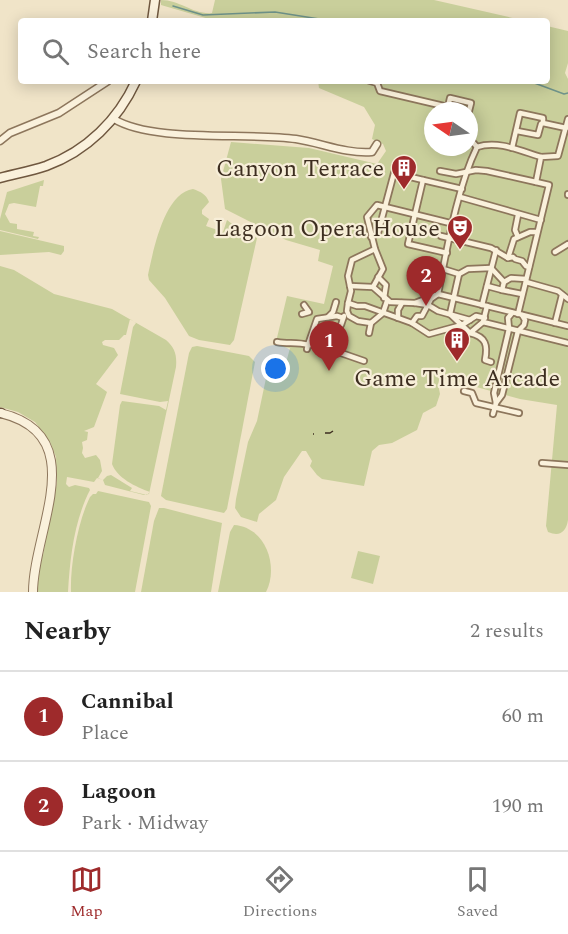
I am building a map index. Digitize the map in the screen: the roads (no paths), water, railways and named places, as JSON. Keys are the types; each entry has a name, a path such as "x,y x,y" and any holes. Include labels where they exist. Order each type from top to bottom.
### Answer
{"main road":[{"path":"152,18 155,0"},
{"path":"0,178 48,165 98,135 114,118 134,84"}],"street":[{"path":"0,141 10,133 59,113 103,84"},
{"path":"377,84 380,91 424,103"},
{"path":"449,102 450,98 464,102"},
{"path":"512,148 520,113 543,118 538,135 517,130"},
{"path":"114,118 124,125 172,134 272,136 359,153 372,152 377,144"},
{"path":"478,147 485,144 498,145 542,156 558,156 567,124 543,123"},
{"path":"412,323 417,316 422,316 431,299 438,294 462,189 472,156"},
{"path":"536,182 542,156"},
{"path":"440,171 456,174 487,171 549,185 517,314"},
{"path":"368,251 372,239 378,233 394,173 462,189"},
{"path":"423,180 408,246 447,253"},
{"path":"460,197 491,204 518,215 540,220"},
{"path":"373,287 384,269 372,239 367,217 377,205 454,224"},
{"path":"518,215 515,230 518,237"},
{"path":"470,333 484,320 487,286 498,251 518,237 537,232"},
{"path":"441,236 498,251 508,258 513,257 522,261 529,267"},
{"path":"508,258 512,243"},
{"path":"555,252 568,244"},
{"path":"371,323 358,321 349,316 347,311 348,276 352,260 368,251 377,251"},
{"path":"443,269 459,274 468,269 491,268 504,282"},
{"path":"450,314 459,274"},
{"path":"369,333 371,323 383,313 386,285 378,277"},
{"path":"502,290 504,282 512,278 558,291 568,299"},
{"path":"487,286 522,294"},
{"path":"349,288 373,287 385,300 428,305 438,311 470,320"},
{"path":"415,303 438,294 568,326"},
{"path":"555,323 562,295"},
{"path":"327,303 335,303 333,312 328,317"},
{"path":"347,303 412,323 429,333 462,325 476,316 509,329 568,343"},
{"path":"398,318 398,310 402,303"},
{"path":"304,305 317,319"},
{"path":"373,310 376,319"},
{"path":"317,319 341,317 347,311"},
{"path":"302,314 309,312"},
{"path":"450,314 470,333 479,335 486,342 488,347 485,360 491,362"},
{"path":"493,414 494,393 509,329 508,318 517,314"},
{"path":"495,405 502,395 518,331 524,325 525,320 517,314"},
{"path":"341,317 341,324"},
{"path":"307,347 317,319"},
{"path":"277,342 289,344 297,342 307,347 318,345 345,357 364,361"},
{"path":"464,392 472,393 477,403"},
{"path":"477,403 495,405 519,413"},
{"path":"472,408 477,403"},
{"path":"0,413 22,420 32,427 48,448 53,465 52,484 35,562 33,592"},
{"path":"542,463 568,465"}],"waterway":[{"path":"173,6 203,15 275,12 313,18"},
{"path":"537,84 564,94 568,93"}],"railway":[{"path":"325,433 333,431"}],"place":[{"name":"Canyon Terrace","path":"404,191"},
{"name":"Lagoon Opera House","path":"460,251"},
{"name":"Lagoon","path":"426,306"},
{"name":"Game Time Arcade","path":"457,363"},
{"name":"Cannibal","path":"329,371"}]}
